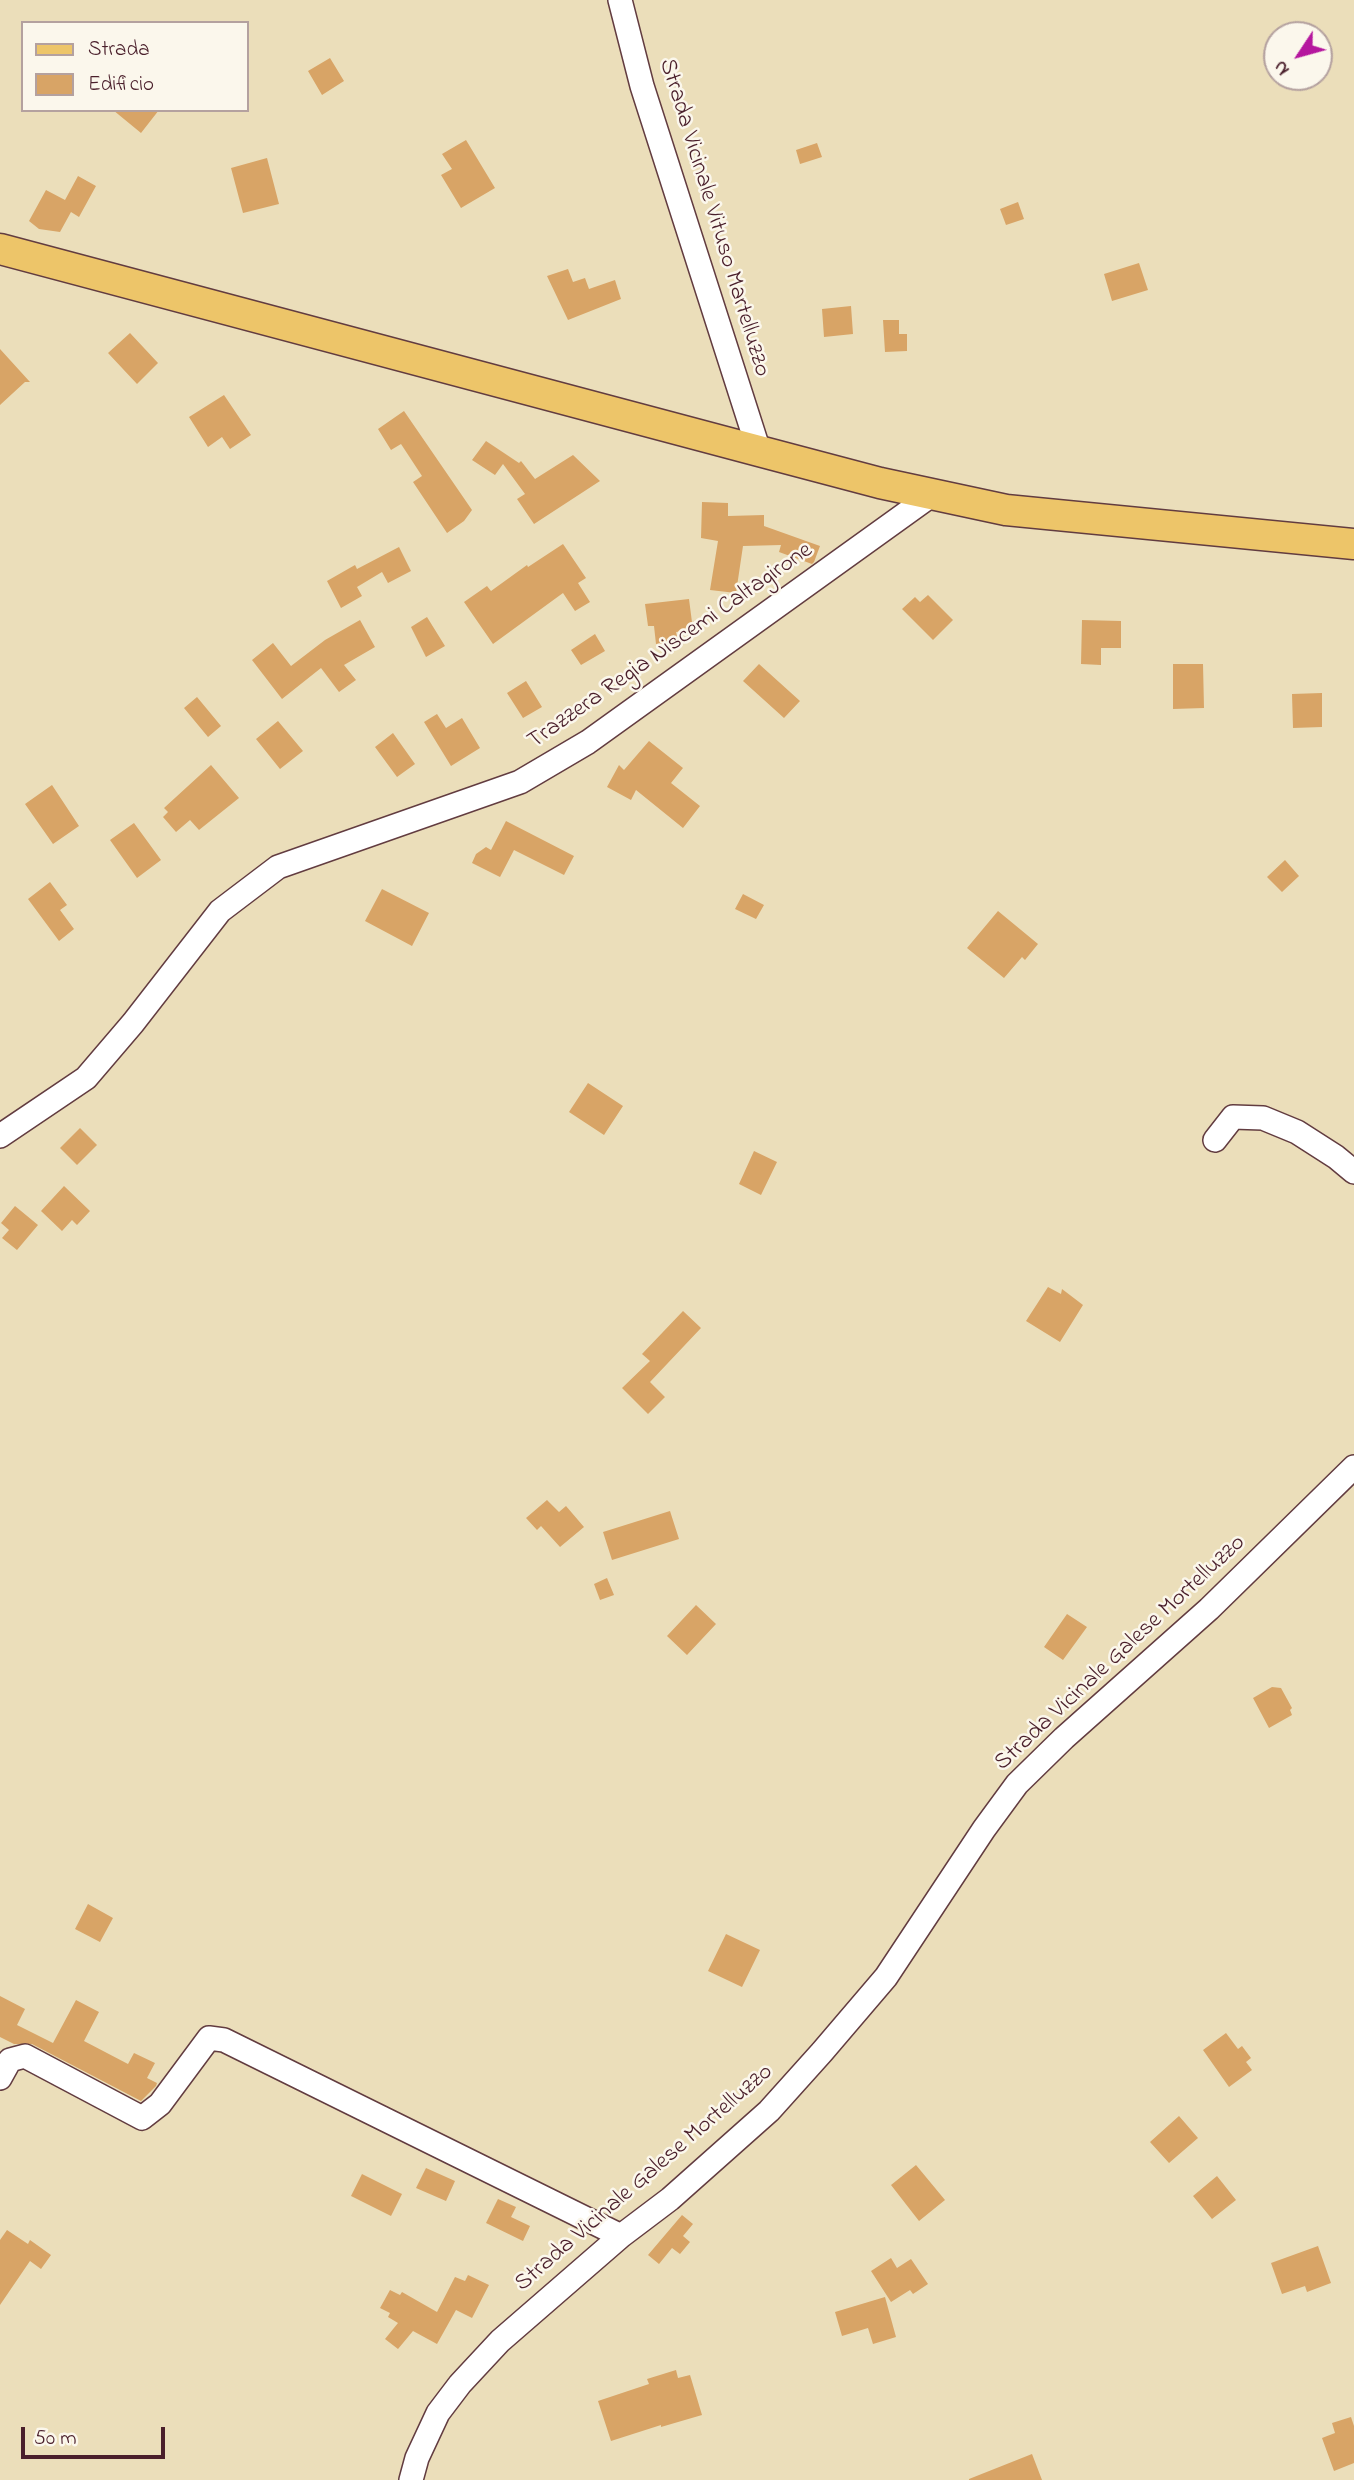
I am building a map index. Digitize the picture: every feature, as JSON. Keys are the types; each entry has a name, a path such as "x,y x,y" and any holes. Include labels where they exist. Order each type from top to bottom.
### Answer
{"main road":[{"path":"0,248 880,483 1006,510 1354,544"}],"street":[{"name":"Strada Vicinale Vituso Martelluzzo","path":"620,0 642,86 759,451"},
{"name":"Trazzera Regia Niscemi Caltagirone","path":"0,1136 86,1078 133,1023 220,911 278,867 520,782 588,742 933,494"},
{"path":"1215,1140 1233,1117 1263,1118 1297,1132 1354,1172"},
{"name":"Strada Vicinale Galese Mortelluzzo","path":"411,2480 417,2458 438,2413 460,2384 500,2341 621,2236 670,2199 769,2111 830,2043 886,1977 1017,1784 1064,1738 1209,1609 1354,1466"},
{"path":"0,2078 10,2060 25,2056 142,2118 160,2104 209,2038 224,2040 621,2236"}],"building":[{"path":"330,58 344,81 322,95 308,71"},
{"path":"115,112 157,112 141,133"},
{"path":"466,140 495,188 461,208 441,175 452,169 442,154"},
{"path":"817,143 822,157 800,164 796,150"},
{"path":"267,158 279,204 243,213 231,168"},
{"path":"78,176 96,186 79,217 71,212 60,232 39,229 29,221 46,190 65,200"},
{"path":"1018,202 1024,219 1006,225 1000,209"},
{"path":"1139,263 1148,290 1112,301 1104,274"},
{"path":"568,269 573,282 585,278 589,289 615,280 621,299 568,320 547,276"},
{"path":"851,306 853,334 824,337 822,309"},
{"path":"883,320 899,320 899,334 907,334 907,351 885,352"},
{"path":"130,333 158,363 137,384 108,353"},
{"path":"0,349 30,382 25,382 0,405"},
{"path":"224,395 251,435 230,449 222,437 208,447 189,417"},
{"path":"404,411 472,510 464,521 447,533 413,482 422,476 401,444 391,450 378,429"},
{"path":"486,441 519,463 521,461 535,479 573,455 600,481 534,524 517,499 525,494 503,464 495,475 472,460"},
{"path":"702,502 728,503 728,516 764,515 764,526 820,546 814,562 812,564 779,552 781,545 743,546 736,593 710,590 718,541 701,538"},
{"path":"563,544 586,578 578,583 590,602 575,611 563,593 493,644 464,602 487,586 491,591"},
{"path":"399,547 411,571 388,583 382,572 357,587 362,596 341,608 327,581 355,565 357,569"},
{"path":"928,595 953,620 933,640 902,609 915,597 920,602"},
{"path":"689,599 693,630 676,632 678,641 656,644 654,626 648,626 645,604"},
{"path":"427,617 445,646 426,657 411,627"},
{"path":"360,620 375,647 344,665 356,680 339,692 321,668 282,699 252,660 273,643 291,666 325,640"},
{"path":"1082,620 1121,621 1121,648 1101,648 1101,665 1081,664"},
{"path":"595,634 605,651 581,665 571,650"},
{"path":"759,664 800,701 784,718 743,681"},
{"path":"1173,664 1203,664 1204,708 1173,709"},
{"path":"526,681 542,707 523,718 507,693"},
{"path":"1322,693 1322,727 1293,728 1292,694"},
{"path":"197,697 221,726 208,737 184,708"},
{"path":"437,714 446,728 462,718 480,748 451,766 424,722"},
{"path":"278,721 303,751 280,769 256,739"},
{"path":"393,733 415,764 397,777 375,747"},
{"path":"649,741 683,768 671,783 700,806 683,828 636,790 631,800 607,787 619,765 624,770"},
{"path":"211,765 239,798 199,830 190,820 176,832 163,817 168,812 164,808"},
{"path":"52,785 79,826 53,844 25,804"},
{"path":"506,821 574,856 564,875 514,850 500,877 472,863 476,854 486,847 491,850"},
{"path":"134,823 161,860 137,878 110,840"},
{"path":"1285,860 1299,876 1282,892 1267,877"},
{"path":"50,882 67,905 60,910 74,929 59,941 28,899"},
{"path":"382,889 429,913 412,946 365,921"},
{"path":"743,894 764,905 756,919 735,909"},
{"path":"998,911 1038,944 1025,960 1022,957 1004,978 967,948"},
{"path":"588,1083 623,1106 604,1135 569,1112"},
{"path":"80,1128 97,1145 77,1165 60,1148"},
{"path":"754,1151 777,1162 761,1195 739,1184"},
{"path":"64,1186 90,1211 77,1225 72,1220 62,1231 41,1211"},
{"path":"15,1206 38,1225 17,1250 2,1238 9,1230 1,1223"},
{"path":"1048,1287 1061,1294 1062,1289 1083,1305 1060,1342 1026,1321"},
{"path":"683,1311 701,1328 650,1382 665,1397 648,1414 622,1388 650,1361 642,1354"},
{"path":"547,1500 559,1512 566,1506 584,1527 560,1547 541,1526 537,1530 526,1518"},
{"path":"670,1511 679,1539 612,1560 603,1532"},
{"path":"607,1578 614,1595 600,1600 594,1584"},
{"path":"696,1605 716,1624 687,1655 667,1636"},
{"path":"1067,1614 1087,1627 1063,1660 1044,1647"},
{"path":"1272,1687 1281,1688 1292,1708 1292,1715 1269,1728 1253,1698"},
{"path":"88,1904 113,1918 100,1942 75,1929"},
{"path":"726,1934 760,1950 742,1987 708,1971"},
{"path":"0,1996 25,2009 17,2025 53,2043 76,2000 99,2012 84,2041 128,2064 134,2053 155,2063 147,2078 157,2083 156,2086 141,2101 32,2044 14,2044 0,2037"},
{"path":"1226,2033 1238,2049 1242,2046 1251,2058 1246,2062 1252,2070 1229,2087 1203,2050"},
{"path":"1179,2116 1198,2138 1169,2163 1150,2142"},
{"path":"916,2165 945,2200 919,2221 891,2185"},
{"path":"426,2168 455,2181 446,2201 416,2188"},
{"path":"362,2174 402,2194 391,2216 351,2196"},
{"path":"1217,2176 1236,2200 1212,2219 1193,2196"},
{"path":"498,2199 516,2207 511,2217 530,2226 523,2241 486,2223"},
{"path":"682,2215 693,2224 683,2236 690,2242 680,2254 672,2248 659,2264 648,2255"},
{"path":"7,2230 28,2244 30,2240 51,2255 41,2269 30,2261 0,2305 0,2240"},
{"path":"1318,2246 1331,2283 1307,2292 1305,2286 1282,2294 1271,2263"},
{"path":"891,2258 897,2268 911,2259 928,2284 913,2294 910,2290 891,2302 871,2271"},
{"path":"468,2275 489,2285 472,2318 456,2310 437,2344 413,2331 398,2349 385,2339 398,2323 388,2317 390,2313 380,2308 390,2290 400,2295 402,2292 437,2312 455,2277 465,2281"},
{"path":"885,2297 896,2337 873,2344 868,2328 842,2336 835,2312"},
{"path":"676,2370 678,2378 690,2375 702,2415 611,2441 598,2401 649,2384 647,2379"},
{"path":"1351,2417 1354,2426 1354,2463 1334,2471 1322,2438 1335,2433 1332,2423"},
{"path":"1032,2454 1042,2480 969,2480 969,2479"}]}
